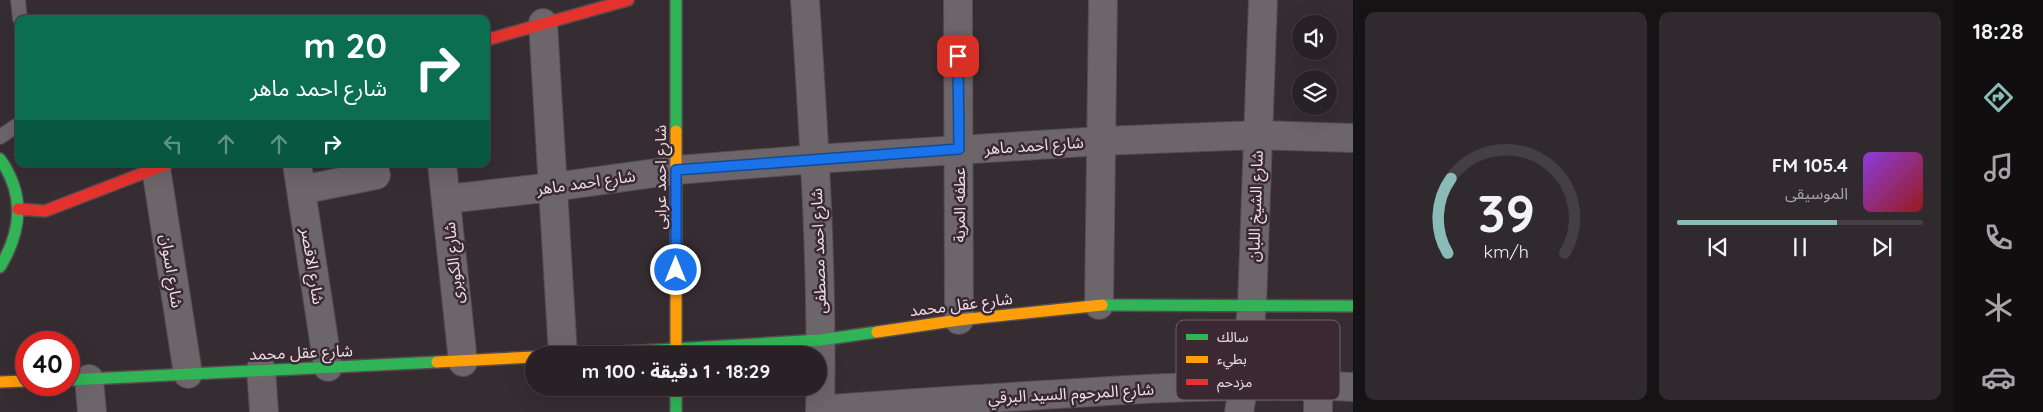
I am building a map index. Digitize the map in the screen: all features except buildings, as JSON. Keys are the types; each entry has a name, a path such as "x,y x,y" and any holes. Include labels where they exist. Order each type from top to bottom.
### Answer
{"street":[{"path":"490,39 628,0"},
{"name":"شارع احمد عرابى","path":"676,0 676,346"},
{"name":"شارع احمد مصطفى","path":"805,0 815,159 820,411"},
{"name":"عطفه المرية","path":"958,0 959,320"},
{"path":"1099,305 1103,0"},
{"name":"شارع الشيخ اللبان","path":"1250,320 1263,0"},
{"path":"543,23 562,346"},
{"name":"شارع احمد ماهر","path":"447,199 676,170 959,149 1101,140 1258,135 1353,138"},
{"path":"0,159 14,185 18,209 16,234 8,257 0,267"},
{"path":"18,209 44,211 158,167"},
{"name":"شارع اسوان","path":"161,167 188,374"},
{"name":"شارع الاقصر","path":"297,167 328,367"},
{"name":"شارع الكوبرى","path":"442,167 463,362"},
{"path":"301,190 376,175"},
{"name":"شارع عقل محمد","path":"748,346 820,340 959,320 1099,305 1353,306"},
{"name":"شارع عقل محمد","path":"80,379 525,358"},
{"path":"261,369 264,412"},
{"path":"0,382 15,381"},
{"path":"80,382 92,412"},
{"name":"شارع المرحوم السيد البرقي","path":"1340,386 1353,387"},
{"name":"شارع المرحوم السيد البرقي","path":"820,411 1129,401 1176,394"},
{"path":"676,396 676,412"}],"lane":[{"path":"18,0 20,15"},
{"path":"0,137 15,127"}],"traffic: fast":[{"path":"676,0 676,131"},
{"path":"0,159 14,186 18,213 13,240 0,267"},
{"path":"1102,305 1353,306"},
{"path":"722,346 820,340 877,332"},
{"path":"80,379 437,362"},
{"path":"676,396 676,412"}],"traffic: slow":[{"path":"676,131 676,346"},
{"path":"877,332 959,320 1102,305"},
{"path":"437,362 525,357"},
{"path":"0,382 15,381"}],"traffic: jam":[{"path":"490,39 628,0"},
{"path":"18,209 45,211 159,167"}],"route":[{"path":"676,270 676,170 959,149 958,56"}]}
